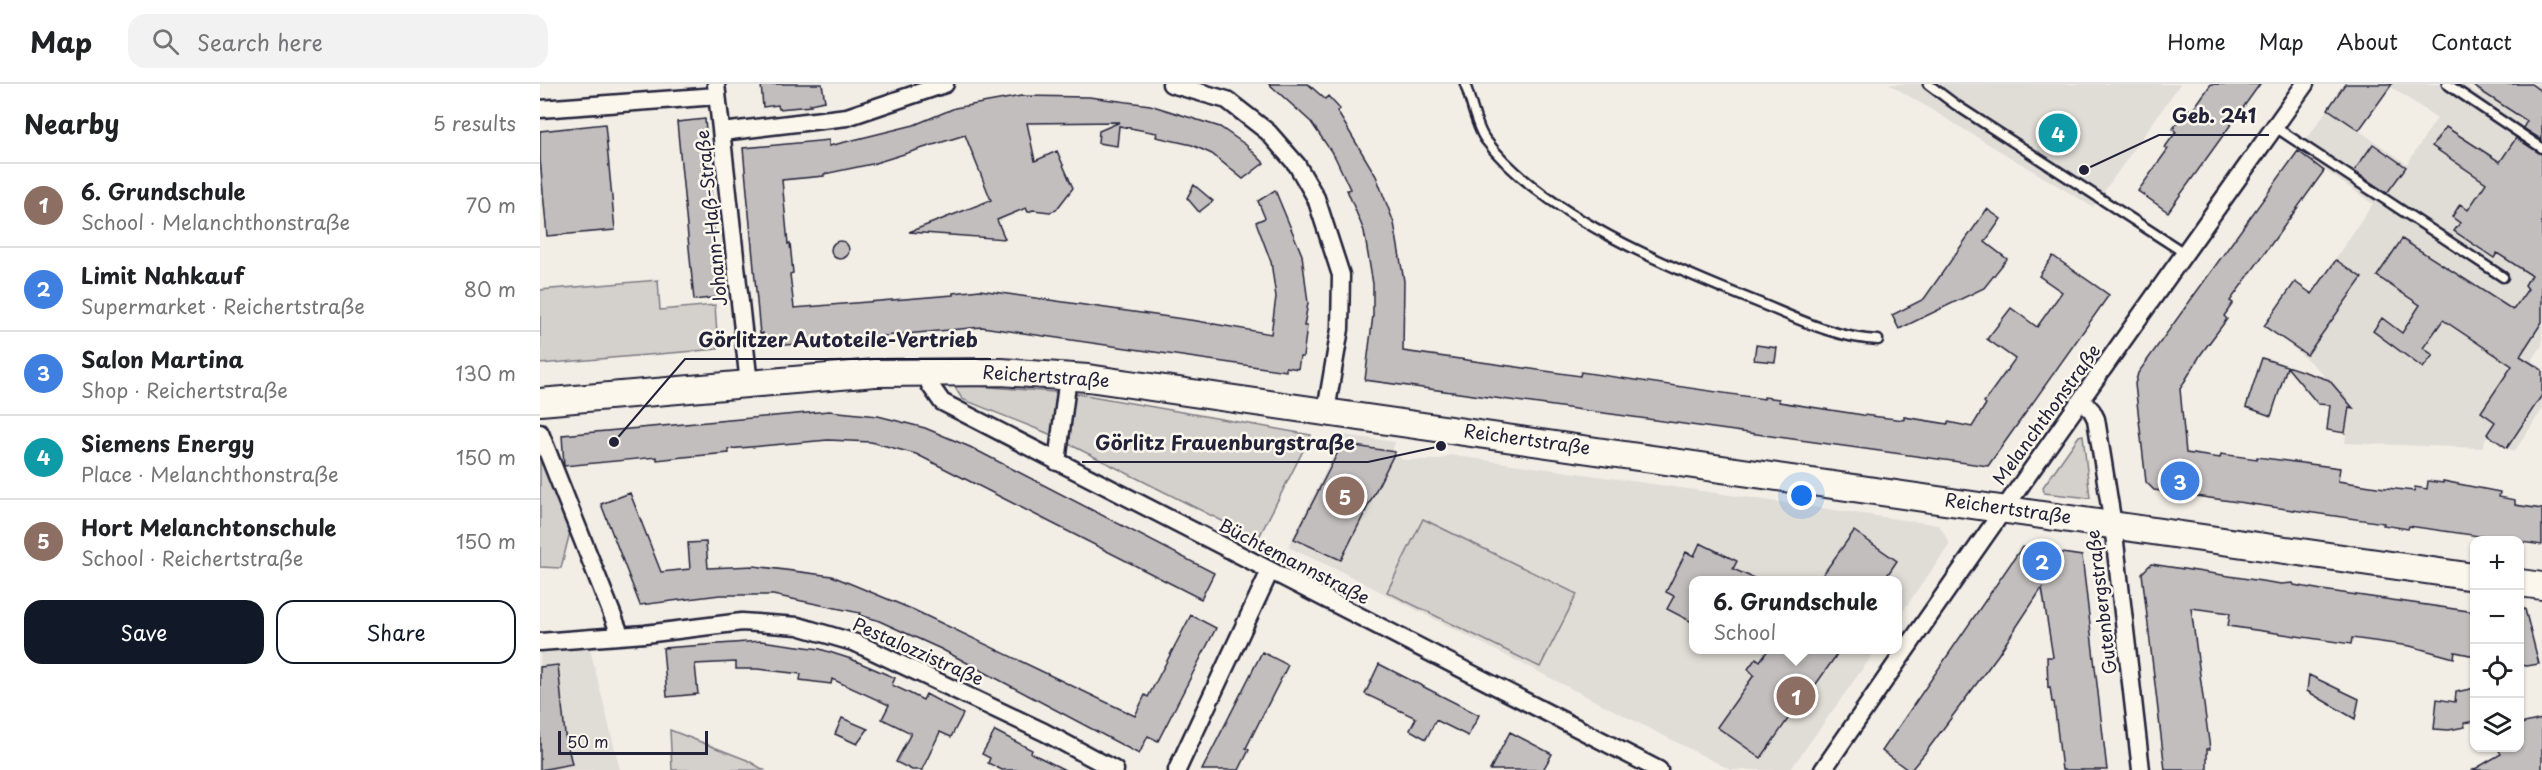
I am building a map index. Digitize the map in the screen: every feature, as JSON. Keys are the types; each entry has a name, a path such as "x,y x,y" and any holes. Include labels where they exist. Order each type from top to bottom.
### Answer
{"main road":[{"name":"Reichertstraße","path":"540,402 875,373 1000,372 1068,377 1326,411 2470,576"},
{"path":"2524,584 2542,586"}],"street":[{"path":"722,132 847,117 945,84"},
{"path":"1171,84 1227,100 1268,132 1298,165 1316,198 1341,275 1340,329 1326,411"},
{"name":"Melanchthonstraße","path":"1823,770 2003,508 2305,84"},
{"path":"540,109 717,90"},
{"name":"Johann-Haß-Straße","path":"717,90 749,384"},
{"name":"Büchtemannstraße","path":"928,372 930,385 942,402 1659,770"},
{"path":"1057,462 1068,377"},
{"name":"Gutenbergstraße","path":"2082,400 2096,419 2113,525 2141,770"},
{"path":"540,433 620,634"},
{"path":"1177,770 1270,571"},
{"name":"Pestalozzistraße","path":"540,642 620,634 645,634 742,622 798,626 856,643 1034,727 1115,770"}],"lane":[{"path":"1465,84 1484,138 1511,169 1586,222 1676,270 1817,327 1857,339 1878,340"},
{"path":"1928,84 1956,105 2186,254"},
{"path":"2447,84 2542,148"},
{"path":"2275,127 2503,277"}],"shaded area":[{"path":"1889,84 2180,84 2093,207"},
{"path":"2387,84 2463,84 2479,95 2488,84 2542,84 2542,345 2532,360 2542,368 2542,410 2514,452 2488,433 2482,448 2345,443 2349,403 2319,370 2281,337 2373,204 2298,151 2328,109 2407,164 2437,118"},
{"path":"658,280 660,310 715,305 718,349 540,364 540,290"},
{"path":"953,384 1080,394 1311,435 1258,539 1047,433 962,399"},
{"path":"1344,435 1395,442 1393,449 1402,460 1438,460 1450,455 1939,525 1950,544 1902,612 1902,576 1689,576 1689,654 1873,654 1790,770 1731,770 1340,571 1288,547"},
{"path":"2083,435 2090,498 2044,493 2043,487 2079,436"},
{"path":"540,454 570,532 561,568 540,567"},
{"path":"1423,519 1577,594 1540,667 1387,592"},
{"path":"590,649 620,770 540,770 540,653"},
{"path":"670,730 747,760 764,770 672,770"}],"building":[{"path":"761,84 822,84 825,101 810,104 811,106 779,109 778,105 763,107"},
{"path":"1269,84 1308,84 1325,99 1328,96 1340,109 1337,111 1376,176 1394,223 1404,281 1403,351 1580,376 1581,372 1764,399 1764,397 1779,399 1779,402 1863,415 1904,420 1904,417 1972,427 1986,404 1984,402 2015,359 1987,339 2011,308 2037,327 2062,292 2039,276 2053,256 2109,295 1988,466 1365,380 1373,315 1373,284 1364,231 1347,190 1350,189 1335,157 1311,122"},
{"path":"2211,84 2260,84 2168,212 2138,191 2168,149 2165,147 2176,132 2173,129 2187,108 2192,111"},
{"path":"2345,84 2392,84 2359,130 2328,109"},
{"path":"2470,84 2531,84 2542,92 2542,140 2523,128 2527,121"},
{"path":"1021,96 1089,97 1150,105 1220,127 1246,145 1264,163 1243,179 1212,154 1192,145 1156,137 1157,133 1119,126 1117,146 1098,143 1099,131 1120,122 1027,123 1035,161 1057,151 1073,188 1056,210 1028,212 1026,208 997,220 1005,239 909,232 991,200 965,135 872,164 824,174 824,176 782,180 793,273 790,274 794,308 953,295 953,293 980,290 1271,334 1276,297 1271,262 1256,222 1265,218 1258,201 1275,190 1302,255 1308,303 1304,326 1307,326 1303,357 1300,357 1298,369 1286,367 1286,371 982,327 775,346 775,343 764,344 763,333 760,334 743,148 829,140 829,146 914,125 955,108"},
{"path":"705,119 719,297 694,300 677,122"},
{"path":"605,124 615,230 547,236 540,159 540,131"},
{"path":"2446,127 2500,162 2516,138 2542,154 2542,322 2520,356 2542,370 2542,395 2507,448 2487,434 2495,422 2481,412 2512,366 2443,320 2423,348 2433,355 2423,368 2373,331 2382,318 2402,333 2420,305 2377,276 2402,239 2513,310 2528,289 2525,285 2531,275 2497,253 2494,258 2454,231 2460,223 2452,217 2460,204 2468,210 2486,183 2432,146"},
{"path":"2373,144 2406,167 2387,193 2354,171"},
{"path":"2298,151 2324,171 2230,301 2233,303 2224,316 2227,319 2201,354 2180,389 2186,453 2220,458 2221,454 2257,459 2257,457 2340,468 2338,481 2377,487 2414,491 2415,487 2427,489 2428,481 2443,483 2443,481 2500,492 2499,497 2515,500 2515,505 2542,509 2542,545 2524,542 2524,536 2479,536 2409,526 2408,529 2383,525 2384,523 2154,490 2146,482 2135,384 2138,373"},
{"path":"1194,185 1213,201 1199,212 1187,198"},
{"path":"1987,209 2001,219 1985,242 2007,259 1984,288 1899,329 1892,315 1924,299"},
{"path":"840,241 846,244 849,250 846,256 840,259 834,256 831,250 834,244"},
{"path":"2336,260 2362,278 2307,355 2264,326 2295,282 2312,294"},
{"path":"1756,345 1777,348 1775,362 1754,360"},
{"path":"2262,358 2329,380 2353,408 2349,407 2345,433 2327,430 2330,405 2318,404 2287,367 2271,416 2246,407"},
{"path":"829,411 878,416 925,428 970,447 1214,573 1201,599 916,454 871,442 828,440 728,449 729,453 564,466 562,435"},
{"path":"1342,444 1395,452 1341,560 1294,539"},
{"path":"630,493 661,572 690,569 688,543 706,542 708,568 754,566 832,576 914,610 1135,716 1145,695 1148,697 1191,615 1216,628 1158,741 1148,736 1139,754 941,649 877,620 859,615 860,613 773,595 720,595 640,605 601,504"},
{"path":"1854,531 1897,561 1887,576 1822,576"},
{"path":"1700,543 1737,561 1733,569 1749,576 1689,576 1689,620 1667,609 1674,596 1666,592 1686,552 1694,556"},
{"path":"2022,547 2082,556 2107,770 2062,770 2054,702 2052,702 2050,687 2048,688 2047,657 2053,657 2042,588 1998,655 1925,753 1911,770 1908,770 1882,751"},
{"path":"2151,564 2281,584 2293,583 2322,590 2470,611 2470,655 2455,652 2454,658 2410,646 2352,638 2351,644 2228,626 2230,613 2191,608 2210,749 2207,749 2207,770 2165,770 2142,573"},
{"path":"2524,609 2539,664 2527,666 2524,666"},
{"path":"761,641 820,649 851,659 895,678 892,685 923,700 926,694 963,714 951,737 940,732 922,770 912,770 896,762 911,733 882,719 889,705 832,679 831,684 800,680 801,674 736,669 736,662 695,664 698,694 667,697 663,648"},
{"path":"1262,652 1288,665 1246,748 1249,750 1239,770 1202,770"},
{"path":"1765,654 1837,654 1809,694 1812,696 1802,710 1797,706 1761,758 1717,727 1754,675 1748,669 1756,658 1760,661"},
{"path":"1379,664 1479,715 1468,736 1436,720 1426,739 1410,730 1416,718 1365,694"},
{"path":"558,665 565,735 572,764 540,770 540,667"},
{"path":"2309,675 2359,699 2355,719 2307,691"},
{"path":"2470,689 2470,722 2464,723 2465,727 2449,730 2434,729 2437,699 2455,702 2456,692"},
{"path":"842,718 868,729 857,744 835,734"},
{"path":"2542,719 2542,770 2473,770 2501,754 2500,752 2524,752 2524,723"},
{"path":"995,731 1065,770 1002,770 988,763 990,758 982,754"},
{"path":"1510,732 1552,754 1543,770 1490,770"}],"place":[{"name":"Siemens Energy","path":"2058,133"},
{"name":"Geb. 241","path":"2084,170"},
{"name":"Görlitzer Autoteile-Vertrieb","path":"614,442"},
{"name":"Görlitz Frauenburgstraße","path":"1441,446"},
{"name":"Salon Martina","path":"2180,481"},
{"name":"Hort Melanchtonschule","path":"1345,496"},
{"name":"Limit Nahkauf","path":"2042,561"},
{"name":"6. Grundschule","path":"1796,696"}]}
